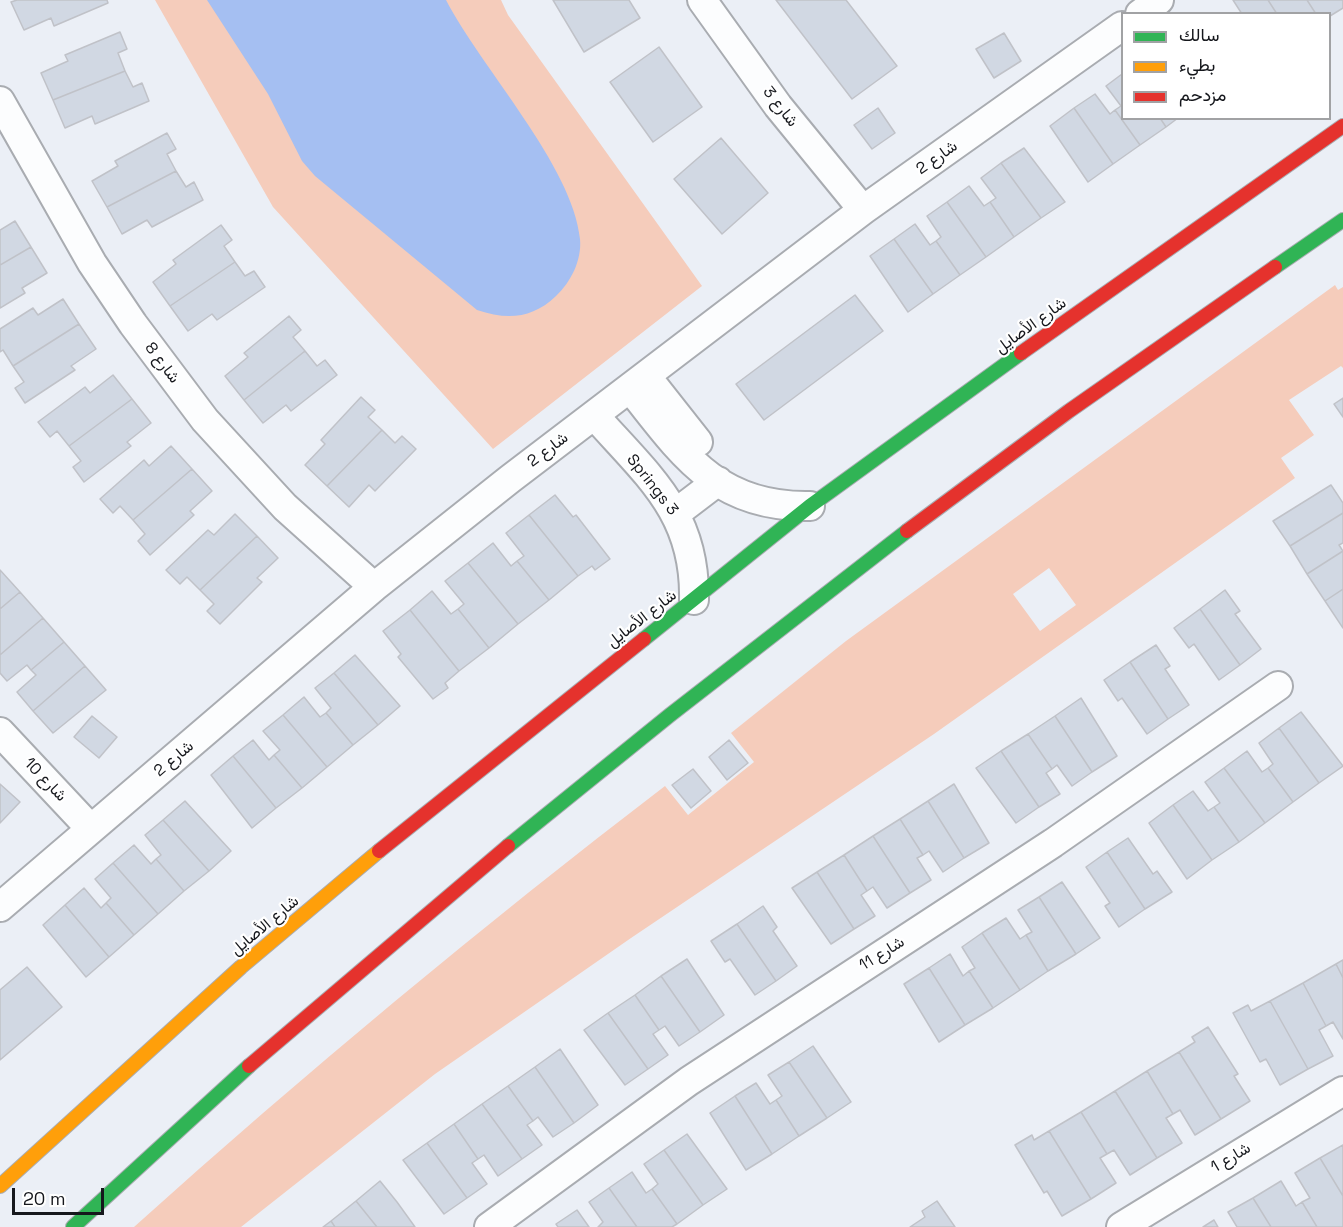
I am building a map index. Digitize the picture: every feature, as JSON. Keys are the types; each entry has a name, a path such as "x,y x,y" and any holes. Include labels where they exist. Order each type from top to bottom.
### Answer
{"main road":[{"name":"شارع الأصايل","path":"0,1186 241,967 364,864 810,506 1343,126"},
{"path":"73,1227 281,1037 528,828 754,649 1040,433 1343,220"}],"street":[{"name":"شارع 3","path":"702,0 778,106 863,210"},
{"name":"شارع 2","path":"0,907 90,828 231,712 374,587 594,415 863,210 1121,27"},
{"name":"شارع 8","path":"0,101 9,140 133,324 205,420 285,507 374,587"},
{"path":"638,382 705,452 718,481 762,502 786,507 810,506"},
{"name":"Springs 3","path":"594,415 651,479 676,513 692,555 694,600"},
{"path":"676,513 718,481"},
{"name":"شارع 11","path":"489,1227 689,1081 1053,843 1278,686"},
{"name":"شارع 10","path":"0,732 90,828"},
{"name":"شارع 1","path":"1121,1227 1343,1091"}],"shaded area":[{"path":"155,0 501,0 508,15 702,286 493,449 273,207"},
{"path":"1335,285 1338,290 1343,287 1343,368 1341,366 1289,400 1314,435 1281,458 1295,478 934,734 631,938 435,1074 241,1227 134,1227 395,1001 665,786 688,815 754,762 731,733 846,641","holes":["1049,568 1076,605 1040,631 1013,594"]}],"water":[{"path":"207,0 446,0 544,149 561,180 574,211 580,239 579,255 571,277 556,296 538,309 519,315 499,315 477,310 315,176 302,161 268,94"}],"building":[{"path":"17,0 107,0 108,3 54,26 51,18 24,30 11,2"},
{"path":"553,0 629,0 640,18 584,52"},
{"path":"776,0 846,0 897,66 852,99"},
{"path":"1233,0 1268,0 1276,12 1241,12"},
{"path":"1268,0 1307,0 1315,12 1276,12"},
{"path":"1307,0 1343,0 1343,8 1331,15 1331,12 1315,12"},
{"path":"120,32 127,49 118,53 125,71 53,100 41,73 68,61 65,55"},
{"path":"1004,33 1021,61 994,78 976,49"},
{"path":"659,47 702,107 653,142 610,82"},
{"path":"125,71 133,87 142,83 149,101 95,124 92,116 65,128 53,100"},
{"path":"1121,75 1121,106 1106,86"},
{"path":"1095,94 1110,114 1115,110 1140,145 1113,164 1074,108"},
{"path":"1121,106 1121,118 1115,110"},
{"path":"878,108 895,133 872,149 854,125"},
{"path":"1074,108 1113,164 1088,182 1050,126"},
{"path":"1122,120 1161,120 1166,127 1140,145"},
{"path":"1161,120 1175,120 1166,127"},
{"path":"167,133 176,149 167,154 176,171 107,207 92,181 118,166 115,161"},
{"path":"721,138 768,193 722,234 674,179"},
{"path":"1024,148 1065,202 1041,218 1001,163"},
{"path":"1001,163 1041,218 1014,237 990,202 996,198 981,178"},
{"path":"176,171 186,187 194,182 203,200 152,227 147,220 122,234 107,207"},
{"path":"969,186 984,206 990,202 1014,237 986,257 947,202"},
{"path":"947,202 986,257 960,275 936,241 941,237 927,216"},
{"path":"15,221 31,247 0,265 0,230"},
{"path":"915,224 930,245 936,241 960,275 933,294 894,239"},
{"path":"221,225 232,240 224,246 235,262 170,306 153,282 176,264 173,260"},
{"path":"894,239 933,294 908,312 870,256"},
{"path":"31,247 47,273 22,288 25,293 0,308 0,265"},
{"path":"235,262 245,276 254,271 265,287 217,320 212,314 188,331 170,306"},
{"path":"855,295 883,331 764,420 736,384"},
{"path":"63,299 79,324 13,366 3,350 0,352 0,329 33,308 38,315"},
{"path":"289,316 301,330 293,337 305,351 244,400 225,376 248,357 244,353"},
{"path":"79,324 96,349 71,366 75,370 25,403 15,388 24,382 13,366"},
{"path":"305,351 317,366 325,360 337,375 291,411 286,405 263,423 244,400"},
{"path":"113,375 132,399 69,446 57,431 50,437 38,422 85,387 90,393"},
{"path":"361,397 375,410 368,417 382,430 327,486 305,465 325,444 321,440"},
{"path":"1343,398 1343,417 1334,404"},
{"path":"132,399 151,423 127,442 131,446 84,482 73,467 81,461 69,446"},
{"path":"382,430 395,443 402,436 416,449 375,491 369,485 349,507 327,486"},
{"path":"171,446 192,469 133,520 120,506 113,513 100,499 144,460 149,466"},
{"path":"192,469 212,491 190,511 194,515 150,555 138,541 145,534 133,520"},
{"path":"1331,485 1343,503 1343,513 1290,546 1273,521"},
{"path":"555,495 573,517 576,515 610,559 595,570 592,566 578,576 529,515"},
{"path":"1343,513 1343,543 1339,545 1343,551 1307,574 1290,546"},
{"path":"235,514 257,536 200,590 187,577 180,584 166,570 208,530 214,535"},
{"path":"529,515 578,576 549,600 517,561 524,556 506,533"},
{"path":"257,536 278,558 257,578 262,582 220,624 207,611 214,604 200,590"},
{"path":"493,543 511,566 517,561 549,600 518,624 468,563"},
{"path":"1343,551 1343,589 1325,601 1307,574"},
{"path":"468,563 518,624 489,648 458,609 464,604 445,581"},
{"path":"0,570 20,592 0,609"},
{"path":"1343,589 1343,628 1325,601"},
{"path":"1225,590 1240,611 1235,614 1261,649 1240,665 1200,609"},
{"path":"432,591 451,614 458,609 489,648 459,671 410,610"},
{"path":"20,592 43,618 0,655 0,609"},
{"path":"1200,609 1240,665 1219,680 1194,644 1189,648 1174,628"},
{"path":"410,610 459,671 445,683 448,688 433,699 398,657 401,654 383,631"},
{"path":"43,618 64,642 31,670 27,665 7,681 0,673 0,655"},
{"path":"64,642 85,666 33,711 17,692 36,675 31,670"},
{"path":"1156,645 1170,666 1165,669 1189,705 1168,719 1130,662"},
{"path":"355,655 400,706 378,725 334,673"},
{"path":"1130,662 1168,719 1147,734 1122,698 1118,701 1104,680"},
{"path":"85,666 106,690 53,733 33,711"},
{"path":"334,673 378,725 353,745 326,713 331,708 315,688"},
{"path":"304,697 320,717 326,713 353,745 327,767 283,715"},
{"path":"1081,698 1117,756 1092,772 1055,716"},
{"path":"1301,712 1343,766 1319,783 1279,728"},
{"path":"283,715 327,767 302,788 274,755 280,750 263,731"},
{"path":"92,716 117,737 99,758 74,737"},
{"path":"1055,716 1092,772 1072,786 1057,765 1052,769 1028,734"},
{"path":"1279,728 1319,783 1293,802 1268,768 1273,764 1259,743"},
{"path":"1028,734 1052,769 1046,773 1060,794 1039,807 1001,751"},
{"path":"253,740 269,760 274,755 302,788 276,808 233,756"},
{"path":"729,740 748,763 727,780 709,757"},
{"path":"1001,751 1039,807 1016,823 976,768"},
{"path":"1247,751 1262,772 1268,768 1293,802 1265,823 1224,768"},
{"path":"233,756 276,808 252,828 211,775"},
{"path":"1224,768 1265,823 1239,842 1214,807 1220,803 1205,782"},
{"path":"693,769 711,791 691,808 672,785"},
{"path":"0,784 20,802 0,823"},
{"path":"954,784 989,843 964,858 928,801"},
{"path":"1193,791 1208,811 1214,807 1239,842 1212,860 1173,805"},
{"path":"185,801 231,851 209,871 163,820"},
{"path":"928,801 964,858 943,872 929,851 923,855 900,819"},
{"path":"1173,805 1212,860 1187,879 1149,823"},
{"path":"900,819 923,855 917,858 931,880 910,893 873,836"},
{"path":"163,820 209,871 184,891 156,859 161,855 145,835"},
{"path":"873,836 910,893 887,908 873,887 867,891 844,855"},
{"path":"1128,838 1153,874 1157,871 1172,892 1145,909 1107,852"},
{"path":"134,845 151,864 156,859 184,891 158,914 113,863"},
{"path":"1107,852 1145,909 1119,927 1105,906 1110,903 1086,867"},
{"path":"844,855 867,891 861,895 875,916 854,929 817,872"},
{"path":"113,863 158,914 134,935 106,903 111,898 95,879"},
{"path":"817,872 854,929 831,944 792,888"},
{"path":"1062,882 1100,938 1076,954 1039,897"},
{"path":"84,888 101,908 106,903 134,935 109,957 65,905"},
{"path":"1039,897 1076,954 1048,971 1026,935 1032,932 1018,910"},
{"path":"65,905 109,957 86,977 43,925"},
{"path":"763,906 777,927 773,931 797,966 776,981 737,924"},
{"path":"1006,918 1020,939 1026,935 1048,971 1020,990 982,933"},
{"path":"737,924 776,981 755,995 730,959 725,962 711,941"},
{"path":"982,933 1020,990 993,1008 969,971 975,968 962,947"},
{"path":"950,954 963,976 969,971 993,1008 965,1025 929,968"},
{"path":"687,959 724,1015 700,1032 661,976"},
{"path":"1343,960 1343,978 1336,964"},
{"path":"1336,964 1343,978 1343,1039 1333,1022 1326,1026 1303,983"},
{"path":"27,967 62,1007 0,1060 0,990"},
{"path":"929,968 965,1025 939,1042 904,984"},
{"path":"661,976 700,1032 679,1046 665,1026 659,1030 635,995"},
{"path":"1303,983 1326,1026 1319,1030 1333,1056 1308,1069 1270,1001"},
{"path":"635,995 659,1030 653,1034 668,1055 648,1069 608,1013"},
{"path":"1270,1001 1308,1069 1280,1085 1266,1059 1260,1062 1233,1013 1248,1005 1251,1011"},
{"path":"608,1013 648,1069 625,1085 584,1030"},
{"path":"1208,1027 1238,1074 1234,1076 1250,1101 1221,1119 1179,1052 1195,1042 1192,1037"},
{"path":"813,1046 851,1102 827,1118 789,1062"},
{"path":"560,1049 598,1105 574,1123 535,1067"},
{"path":"1179,1052 1221,1119 1195,1135 1180,1110 1173,1114 1147,1071"},
{"path":"789,1062 827,1118 799,1136 776,1100 782,1096 768,1075"},
{"path":"535,1067 574,1123 553,1137 538,1117 533,1121 508,1086"},
{"path":"1147,1071 1173,1114 1166,1118 1182,1143 1157,1158 1115,1091"},
{"path":"756,1083 770,1104 776,1100 799,1136 772,1154 735,1096"},
{"path":"508,1086 533,1121 527,1125 542,1145 522,1159 482,1104"},
{"path":"1115,1091 1157,1158 1130,1175 1114,1150 1107,1154 1081,1112"},
{"path":"735,1096 772,1154 746,1170 710,1113"},
{"path":"482,1104 522,1159 498,1176 484,1155 478,1159 454,1124"},
{"path":"1081,1112 1107,1154 1100,1158 1116,1183 1091,1199 1049,1131"},
{"path":"454,1124 478,1159 472,1163 487,1184 467,1198 427,1143"},
{"path":"1049,1131 1091,1199 1062,1216 1047,1191 1044,1193 1015,1145 1032,1135 1034,1140"},
{"path":"687,1134 727,1189 703,1205 664,1150"},
{"path":"427,1143 467,1198 444,1214 403,1160"},
{"path":"1343,1145 1343,1196 1320,1158"},
{"path":"664,1150 703,1205 677,1224 652,1189 658,1184 644,1164"},
{"path":"1320,1158 1343,1196 1343,1227 1317,1227 1302,1202 1310,1198 1295,1173"},
{"path":"632,1172 646,1193 652,1189 677,1224 672,1227 637,1227 609,1188"},
{"path":"380,1181 415,1227 377,1227 356,1201"},
{"path":"1281,1181 1296,1206 1302,1202 1317,1227 1271,1227 1253,1198"},
{"path":"609,1188 637,1227 598,1227 603,1222 589,1202"},
{"path":"1253,1198 1271,1227 1237,1227 1228,1212"},
{"path":"356,1201 377,1227 335,1227 331,1221"},
{"path":"937,1201 955,1227 910,1227 925,1217 922,1211"},
{"path":"577,1210 589,1227 558,1227 556,1224"},
{"path":"1214,1220 1218,1227 1203,1227"},
{"path":"331,1221 335,1227 323,1227"}],"traffic: fast":[{"path":"1275,267 1343,220"},
{"path":"644,639 810,506 1021,353"},
{"path":"508,846 670,715 907,531"},
{"path":"73,1227 249,1066"}],"traffic: slow":[{"path":"0,1186 241,967 379,851"}],"traffic: jam":[{"path":"1021,353 1343,126"},
{"path":"907,531 1069,411 1275,267"},
{"path":"379,851 644,639"},
{"path":"249,1066 508,846"}]}
